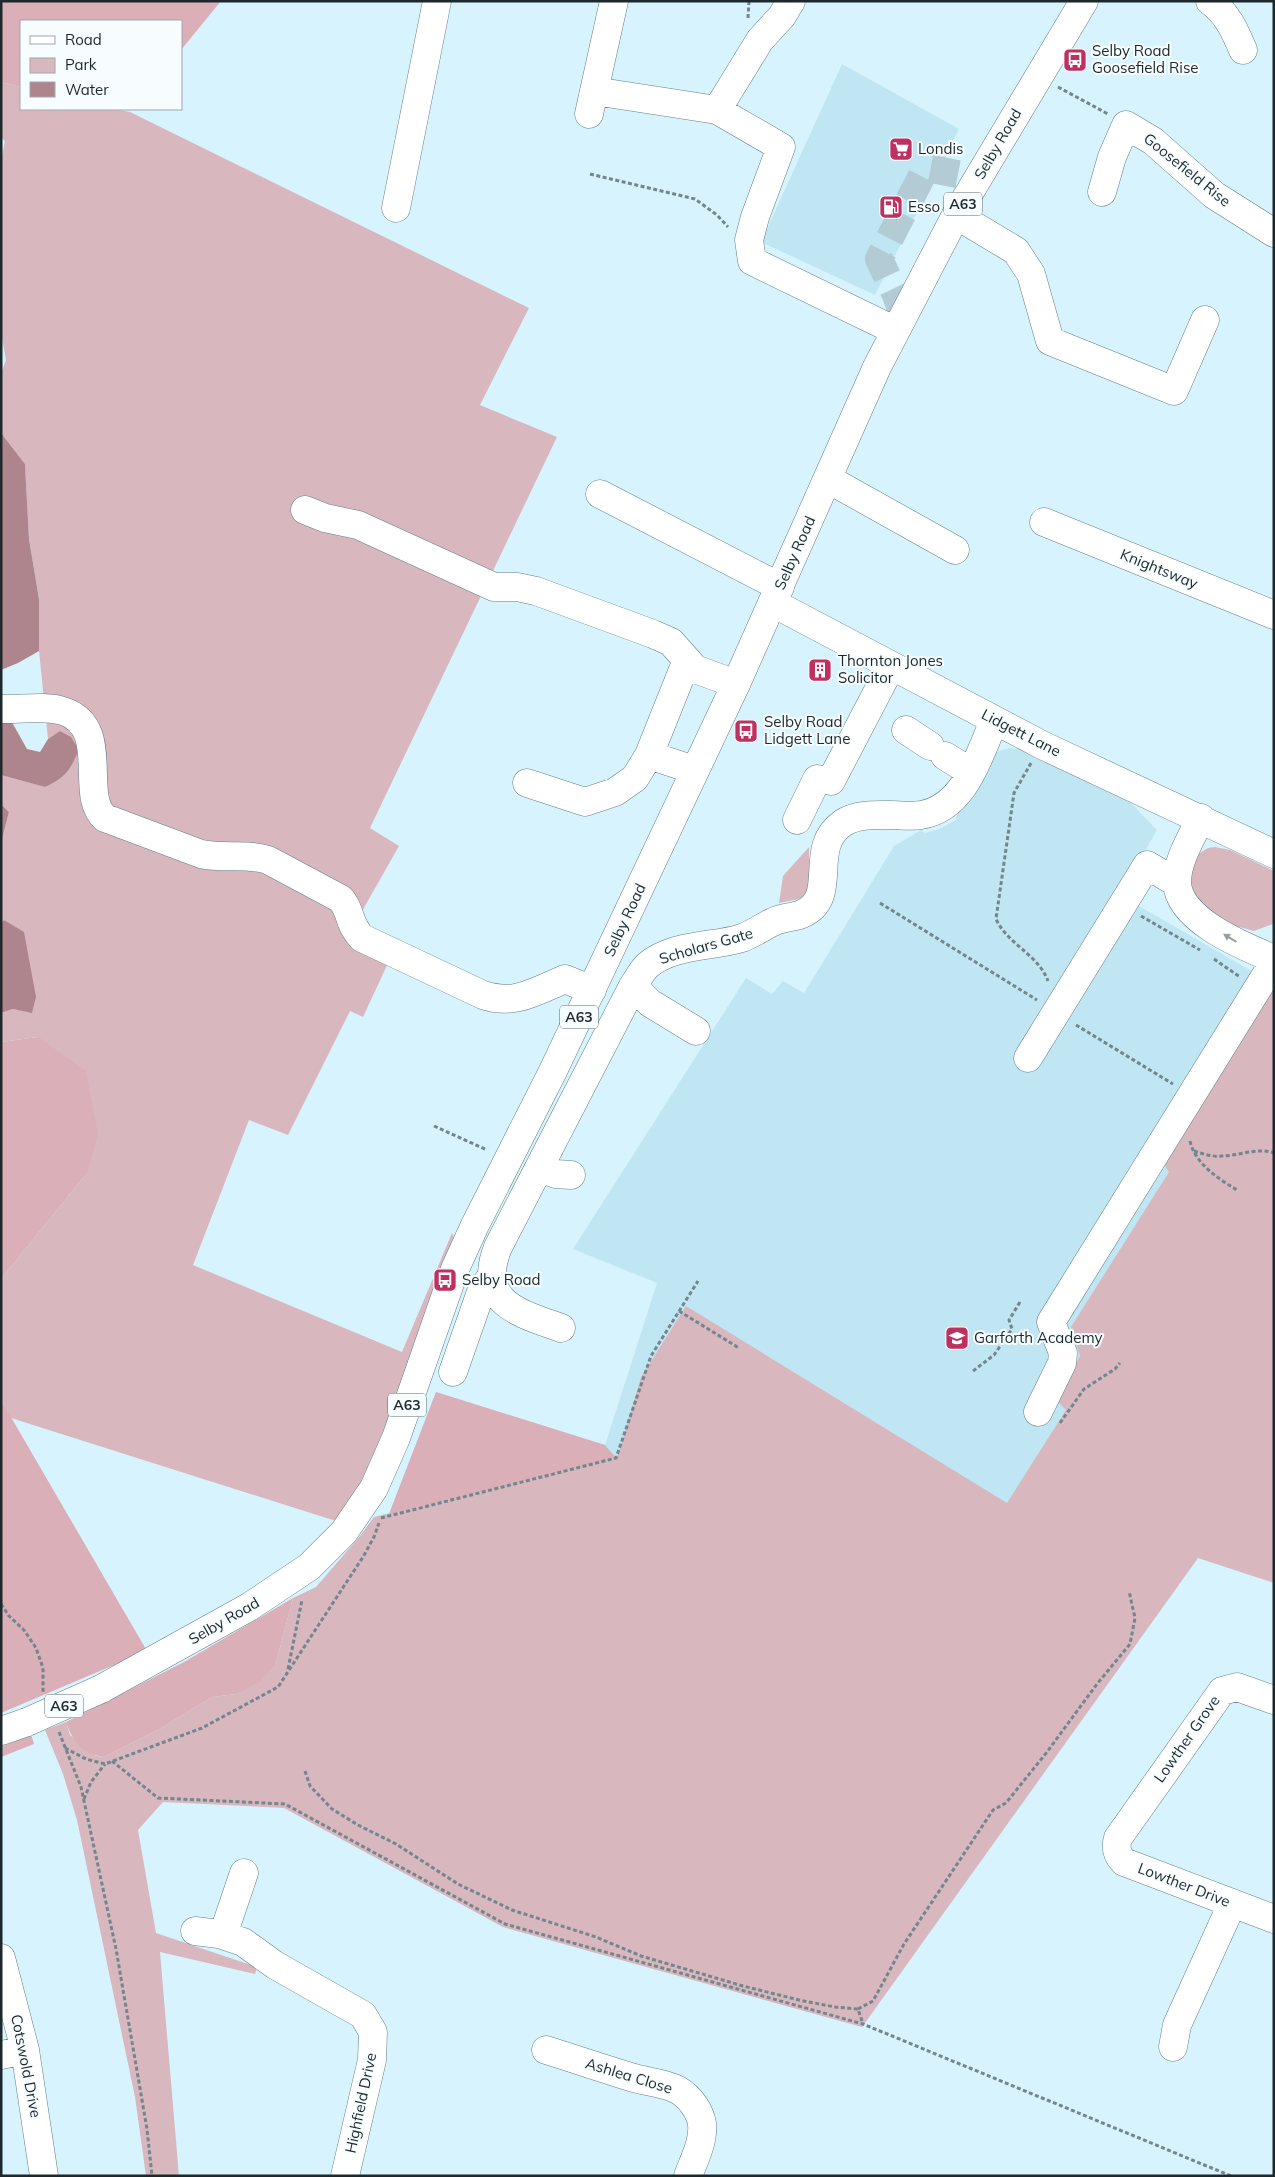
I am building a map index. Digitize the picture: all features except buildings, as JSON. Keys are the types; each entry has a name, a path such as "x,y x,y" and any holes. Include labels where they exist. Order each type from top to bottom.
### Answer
{"main road":[{"path":"396,208 436,1"},
{"path":"614,1 592,103 717,110 781,147 755,217 749,240 752,261 894,330"},
{"path":"717,110 760,40 782,16 791,1"},
{"name":"Selby Road","path":"1,1731 27,1722 101,1689 249,1607 309,1567 344,1532 374,1488 396,1438 455,1269 592,990 736,684 828,479 854,414 894,330 956,215 1084,1"},
{"path":"1210,1 1225,15 1235,31 1243,50"},
{"path":"1102,192 1112,157 1126,125"},
{"name":"Goosefield Rise","path":"1126,125 1153,141 1214,195 1274,233"},
{"path":"956,215 1016,251 1031,274 1050,341 1174,391 1205,320"},
{"path":"828,479 954,550"},
{"name":"Lidgett Lane","path":"600,494 777,595 891,666 1042,745 1201,818 1274,854"},
{"path":"305,510 325,518 358,525 494,587 517,587 536,591 653,634 671,642 695,669 736,684"},
{"name":"Knightsway","path":"1044,522 1274,615"},
{"path":"527,783 586,802 615,792 635,778 649,756 687,660"},
{"path":"797,820 816,780 831,781 891,666"},
{"path":"1,708 61,711 72,715 81,723 87,733 93,757 97,808 105,818 201,854 215,857 256,856 268,860 341,899 346,905 353,926 362,938 489,997 508,1000 520,998 565,979 592,990"},
{"name":"Scholars Gate","path":"492,1276 492,1261 498,1247 633,986 646,966 664,956 679,951 742,938 774,921 802,914 819,898 823,886 822,861 825,846 832,833 843,823 856,817 920,815 933,812 955,798 963,788 994,721"},
{"path":"906,730 971,772"},
{"path":"649,756 694,770"},
{"path":"1038,1412 1062,1363 1063,1353 1051,1322 1274,960 1246,947 1194,917 1182,903 1177,882 1180,862 1201,818"},
{"path":"1028,1058 1147,865 1177,882"},
{"path":"633,986 650,1003 696,1031"},
{"path":"539,1168 556,1174 571,1175"},
{"path":"492,1276 496,1290 504,1303 516,1312 561,1328"},
{"path":"453,1372 482,1289 492,1276"},
{"name":"Lowther Grove","path":"1121,1833 1222,1691 1236,1687 1274,1700"},
{"name":"Lowther Drive","path":"1121,1833 1116,1845 1124,1862 1274,1919"},
{"path":"223,1935 244,1874"},
{"path":"1173,2047 1177,2025 1232,1904"},
{"name":"Highfield Drive","path":"195,1931 223,1935 254,1948 274,1965 363,2015 369,2023 373,2032 374,2042 371,2068 345,2176"},
{"name":"Cotswold Drive","path":"1,1958 13,2053 44,2176"},
{"name":"Ashlea Close","path":"546,2050 633,2078 666,2086 679,2091 690,2099 698,2111 702,2124 702,2138 688,2176"}],"path":[{"path":"1038,76 1090,103 1126,125"},
{"path":"590,174 695,199 718,215 731,229"},
{"path":"1042,745 1014,793 996,919 1005,933 1035,959 1044,970 1057,1011"},
{"path":"880,903 1057,1011 1191,1096"},
{"path":"1123,905 1205,953"},
{"path":"1213,958 1236,973 1243,981 1243,987 1254,994"},
{"path":"434,1126 508,1159"},
{"path":"1189,1138 1194,1150 1213,1175 1236,1190"},
{"path":"1194,1150 1210,1156 1261,1151 1274,1153"},
{"path":"379,1518 616,1458 652,1356 698,1280"},
{"path":"973,1371 994,1354 1012,1329 1009,1320 1020,1302"},
{"path":"679,1312 739,1348"},
{"path":"1038,1412 1057,1428 1084,1389 1116,1369 1120,1363"},
{"path":"84,1802 91,1782 105,1764 202,1728 278,1687 374,1537 380,1523 374,1488"},
{"path":"288,1673 309,1567"},
{"path":"305,1771 310,1786 332,1809 358,1826 396,1844 458,1884 512,1910 596,1937 641,1956 799,2000 858,2009 873,2001 904,1944 993,1810 1006,1803 1130,1644 1135,1618 1129,1591"},
{"path":"1,1604 24,1630 36,1648 43,1668 44,1696"},
{"path":"58,1730 81,1787 116,1948 147,2129 152,2176"},
{"path":"64,1747 86,1759 105,1764"},
{"path":"112,1761 158,1798 285,1804 505,1924 863,2024 1231,2176"},
{"path":"858,2009 863,2024"}],"shaded area":[{"path":"1,1 221,1 182,49 182,20 20,20 20,87 1,82"},
{"path":"842,64 959,129 875,295 761,242"},
{"name":"Garforth Academy","path":"1009,748 1019,749 1126,798 1157,830 1120,895 1274,984 1274,1583 1198,1558 862,2027 503,1927 389,1514 436,1392 605,1445 657,1283 573,1249 746,978 772,994 783,981 804,993 894,846 921,830 925,833 939,829 956,820 959,806 990,758 999,751"},
{"path":"38,1037 86,1071 98,1134 87,1173 1,1279 1,1042"},
{"path":"436,1392 605,1445 616,1458 389,1514"},
{"path":"1,1400 147,1651 1,1713"},
{"path":"293,1598 276,1663 260,1682 236,1694 212,1697 160,1729 104,1757 84,1750 75,1741 66,1722 184,1662"},
{"path":"31,1734 34,1744 1,1757 1,1747"}],"green space":[{"path":"1,82 20,87 20,110 120,110 130,112 529,308 480,405 557,437 370,828 399,846 361,913 360,921 396,946 363,1017 350,1011 288,1135 249,1120 193,1265 402,1352 452,1233 455,1240 390,1421 370,1469 336,1521 11,1418 1,1400 1,1279 87,1173 38,1037 1,1042 1,1013 13,1009 32,1012 4,920 1,923 1,843 9,812 1,804 1,775 46,787 61,731 48,739 39,651 39,599 29,539 25,464 1,433 1,373 6,360 1,333 1,160 5,141 1,138"},
{"path":"809,847 809,860 814,874 806,895 799,899 779,903 783,876"},
{"path":"1215,847 1230,850 1274,871 1273,924 1254,931 1236,926 1198,903 1188,888 1193,857 1208,848"},
{"name":"Garforth Academy","path":"1274,985 1274,1583 1198,1558 862,2027 503,1927 284,1808 163,1802 138,1830 156,1933 257,1967 255,1974 160,1952 179,2176 146,2176 135,2097 77,1820 63,1774 45,1730 66,1722 70,1735 96,1756 104,1757 160,1729 212,1697 236,1694 276,1663 293,1598 316,1587 374,1517 618,1455 641,1377 686,1306 1007,1503 1066,1410 1055,1399 1080,1356 1071,1327 1169,1172 1161,1160"}],"water":[{"path":"1,433 25,464 29,539 39,599 39,651 1,670"},
{"path":"1,716 9,717 27,749 40,752 48,739 60,731 71,737 79,750 73,763 63,776 45,787 1,775"},
{"path":"1,804 9,812 1,843"},
{"path":"4,920 24,932 36,997 32,1013 13,1009 1,1013 1,923"}],"tunnel":[{"path":"903,315 879,259 926,168 978,178"}],"place":[{"name":"Selby Road Goosefield Rise","path":"1075,60"},
{"name":"Londis","path":"901,149"},
{"name":"Esso","path":"891,207"},
{"name":"Thornton Jones Solicitor","path":"820,670"},
{"name":"Selby Road Lidgett Lane","path":"746,731"},
{"name":"Selby Road","path":"445,1280"},
{"name":"Garforth Academy","path":"957,1338"}]}
